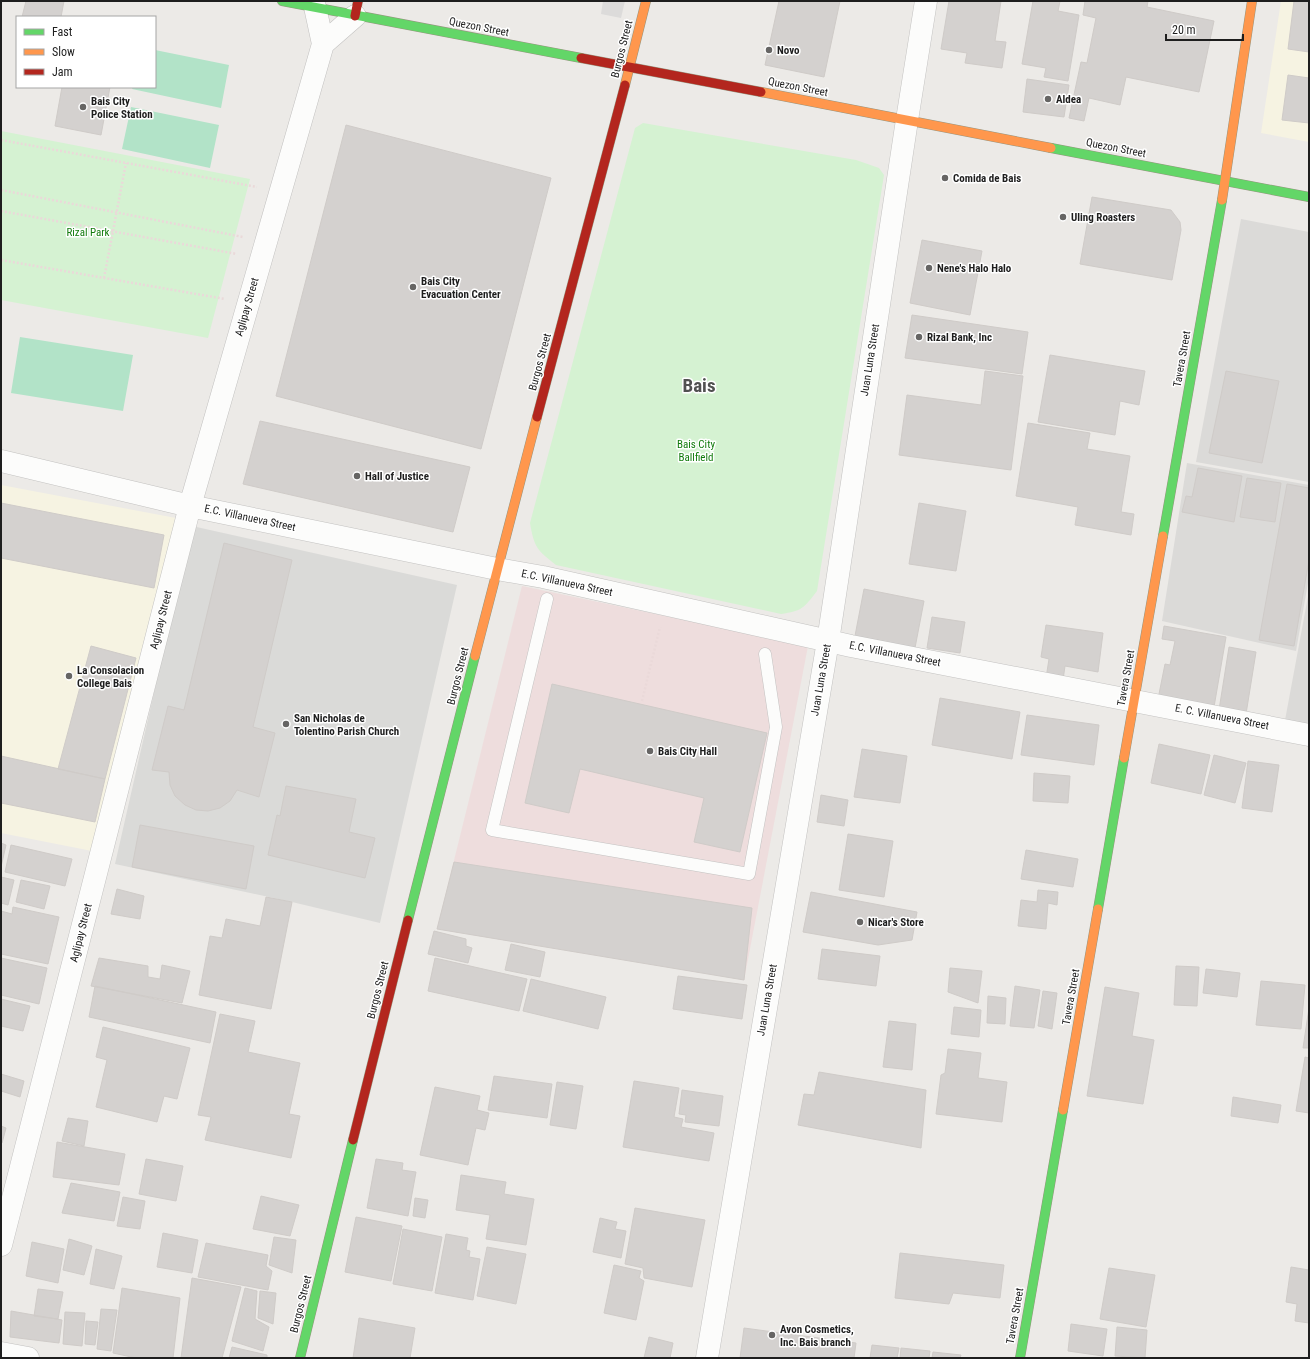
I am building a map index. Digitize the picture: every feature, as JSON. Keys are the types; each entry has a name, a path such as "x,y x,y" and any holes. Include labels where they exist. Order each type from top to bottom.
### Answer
{"main road":[{"name":"Quezon Street","path":"282,1 356,8 630,68 1309,197"},
{"name":"Burgos Street","path":"300,1358 391,986 497,569 630,68 646,1"},
{"name":"Tavera Street","path":"1020,1358 1225,181 1252,1"}],"street":[{"name":"Juan Luna Street","path":"707,1358 828,641 926,1"},
{"name":"Aglipay Street","path":"1,1245 190,506 323,44 316,4"},
{"path":"323,44 356,8"},
{"name":"E.C. Villanueva Street","path":"1,461 190,506 497,569 543,577 828,641 1134,700"},
{"name":"E. C. Villanueva Street","path":"1134,700 1309,735"},
{"path":"1,1353 28,1358"}],"lane":[{"path":"547,599 492,830 749,874 776,727 765,654"}],"path":[{"path":"1,140 281,191"},
{"path":"104,278 126,163"},
{"path":"1,190 117,212 264,250"},
{"path":"1,211 113,231 264,250"},
{"path":"1,260 249,303"},
{"path":"642,701 665,605"}],"shaded area":[{"path":"603,1 625,1 621,18 601,14"},
{"path":"1281,1 1309,1 1309,142 1261,133"},
{"path":"1241,219 1309,232 1309,482 1196,462"},
{"path":"1187,463 1309,485 1309,577 1296,651 1162,621"},
{"name":"La Consolacion College Bais","path":"1,485 176,518 92,851 1,833"},
{"name":"San Nicholas de Tolentino Parish Church","path":"192,526 457,585 380,923 292,902 115,864"},
{"path":"522,586 808,646 744,980 437,929"},
{"path":"1309,591 1309,736 1283,731"}],"green space":[{"path":"156,50 229,65 221,108 132,89 156,88"},
{"path":"131,107 219,125 210,168 122,149"},
{"name":"Bais City Ballfield","path":"643,123 856,160 879,168 884,175 817,591 802,608 794,612 781,614 556,565 540,551 533,538 530,523 635,128"},
{"name":"Rizal Park","path":"1,131 250,179 208,338 1,300"},
{"path":"20,337 133,355 123,411 11,393"}],"building":[{"path":"26,1 64,1 61,16 22,16"},
{"path":"779,1 840,1 824,77 765,65"},
{"path":"949,1 1001,1 995,41 1006,42 1002,68 965,63 967,53 941,49"},
{"path":"1033,1 1060,1 1058,11 1079,15 1068,81 1044,77 1046,68 1022,64"},
{"path":"1085,1 1148,1 1147,7 1214,21 1199,92 1126,77 1120,105 1089,98 1084,121 1069,118 1081,62 1087,63 1096,18 1083,15"},
{"path":"1294,1 1309,1 1309,52 1288,49"},
{"path":"1288,75 1309,78 1309,123 1282,120"},
{"path":"1027,79 1069,85 1064,117 1023,112"},
{"name":"Bais City Police Station","path":"62,88 110,88 101,135 55,126"},
{"name":"Bais City Evacuation Center","path":"346,125 551,178 481,449 276,396"},
{"path":"1092,197 1171,210 1180,222 1181,230 1172,280 1080,264"},
{"path":"922,240 982,251 970,315 910,303"},
{"path":"912,315 1028,332 1022,374 905,358"},
{"path":"1050,355 1145,371 1139,405 1120,401 1115,435 1038,422"},
{"path":"985,371 1023,376 1011,470 899,455 907,395 981,405"},
{"path":"1226,371 1279,381 1262,463 1209,453"},
{"name":"Hall of Justice","path":"260,421 470,467 453,532 243,484"},
{"path":"1028,423 1090,433 1087,449 1130,456 1121,512 1134,514 1131,535 1075,525 1078,507 1016,496"},
{"path":"1198,468 1242,476 1234,522 1182,512 1186,496 1192,497"},
{"path":"1247,478 1281,483 1275,522 1240,517"},
{"path":"1287,484 1309,488 1309,560 1294,646 1259,640"},
{"path":"1,503 164,535 154,588 1,558"},
{"path":"919,503 966,511 956,571 909,564"},
{"path":"224,543 292,560 253,727 275,733 259,797 237,790 230,801 220,808 208,811 196,810 185,805 175,796 170,785 169,772 152,770 168,706 184,710"},
{"path":"864,589 924,601 914,653 854,641"},
{"path":"932,617 965,622 960,653 927,648"},
{"path":"1046,625 1103,633 1098,672 1065,666 1063,680 1046,678 1049,659 1041,657"},
{"path":"1164,626 1226,637 1214,707 1158,699 1165,664 1170,665 1175,641 1162,639"},
{"path":"91,646 136,658 105,779 58,769"},
{"path":"1229,647 1256,652 1246,714 1219,710"},
{"name":"Bais City Hall","path":"552,684 767,733 740,852 694,842 704,798 580,769 569,813 525,803"},
{"path":"940,698 1020,712 1012,759 932,745"},
{"path":"1027,715 1099,725 1094,765 1021,755"},
{"path":"1159,744 1210,755 1201,794 1151,783"},
{"path":"862,749 907,756 900,803 854,797"},
{"path":"1214,755 1246,763 1235,803 1204,795"},
{"path":"1,756 105,779 95,822 1,803"},
{"path":"1248,761 1279,765 1272,812 1242,808"},
{"path":"1034,773 1070,776 1068,803 1033,801"},
{"path":"286,786 356,799 349,832 375,838 365,878 268,855 277,815 280,816"},
{"path":"821,795 848,800 844,826 817,822"},
{"path":"140,825 254,846 246,889 132,867"},
{"path":"848,834 893,841 884,897 839,890"},
{"path":"1,843 6,845 1,867"},
{"path":"11,845 72,859 65,886 5,872"},
{"path":"1026,850 1078,859 1073,887 1021,879"},
{"path":"454,862 752,908 744,980 437,929"},
{"path":"1,877 14,880 8,905 1,903"},
{"path":"21,880 50,886 44,909 16,902"},
{"path":"117,889 144,896 140,919 111,914"},
{"path":"1038,890 1058,892 1057,905 1048,903 1046,929 1018,926 1021,900 1037,902"},
{"name":"Nicar's Store","path":"811,892 917,912 912,940 878,945 803,932"},
{"path":"266,897 292,902 271,1009 199,995 210,936 222,938 226,919 260,926"},
{"path":"13,907 59,917 48,964 1,954 1,911 12,914"},
{"path":"434,931 466,939 466,946 472,948 468,963 428,954"},
{"path":"511,944 545,952 540,977 505,970"},
{"path":"822,949 880,956 876,986 818,979"},
{"path":"1,958 47,968 39,1004 1,995"},
{"path":"99,958 148,966 148,977 160,979 162,965 190,971 182,1003 91,986"},
{"path":"435,958 527,979 519,1011 428,991"},
{"path":"1176,966 1199,967 1197,1006 1174,1005"},
{"path":"950,968 982,971 978,1003 948,992"},
{"path":"1206,969 1240,973 1237,997 1203,993"},
{"path":"678,976 747,985 742,1019 673,1009"},
{"path":"531,979 606,997 598,1029 523,1011"},
{"path":"1261,981 1305,985 1301,1029 1256,1025"},
{"path":"95,986 216,1012 210,1043 89,1017"},
{"path":"1015,986 1040,990 1034,1028 1010,1026"},
{"path":"1105,987 1139,993 1132,1036 1154,1040 1143,1104 1087,1096"},
{"path":"1043,991 1057,993 1052,1029 1038,1026"},
{"path":"988,996 1006,998 1005,1024 987,1023"},
{"path":"1,999 30,1006 23,1031 1,1026"},
{"path":"954,1007 981,1010 979,1037 951,1034"},
{"path":"1309,1008 1309,1048 1303,1048"},
{"path":"220,1014 255,1021 248,1052 300,1063 289,1114 300,1116 291,1158 205,1140 211,1117 198,1115"},
{"path":"889,1021 916,1024 912,1070 883,1067"},
{"path":"103,1027 190,1048 177,1099 164,1096 157,1122 96,1107 107,1060 96,1057"},
{"path":"948,1049 981,1053 978,1078 1007,1082 1002,1122 936,1114 941,1075 945,1073"},
{"path":"1305,1057 1309,1058 1309,1113 1296,1111"},
{"path":"819,1072 926,1090 921,1148 798,1125 804,1094 814,1095"},
{"path":"1,1074 24,1081 20,1097 1,1091"},
{"path":"494,1076 552,1084 547,1118 488,1110"},
{"path":"634,1081 679,1088 674,1117 683,1119 681,1127 714,1133 709,1161 623,1147"},
{"path":"557,1082 583,1086 576,1129 550,1125"},
{"path":"435,1087 480,1096 477,1110 489,1113 485,1130 476,1128 468,1165 420,1155"},
{"path":"682,1090 723,1096 719,1126 685,1122 686,1115 679,1114"},
{"path":"1233,1097 1281,1105 1278,1123 1231,1116"},
{"path":"68,1118 88,1121 84,1146 62,1141"},
{"path":"1,1126 6,1128 2,1143 1,1143"},
{"path":"57,1142 125,1154 119,1185 53,1177"},
{"path":"146,1159 183,1166 176,1201 139,1194"},
{"path":"376,1159 403,1163 402,1170 416,1172 408,1216 367,1208"},
{"path":"461,1175 506,1182 504,1194 534,1199 526,1245 486,1239 490,1215 456,1210"},
{"path":"71,1183 120,1192 114,1221 62,1213"},
{"path":"261,1196 299,1205 290,1236 253,1229"},
{"path":"123,1197 145,1201 140,1229 117,1226"},
{"path":"415,1198 428,1200 425,1218 413,1216"},
{"path":"635,1208 705,1220 692,1287 644,1278 643,1268 625,1264"},
{"path":"356,1217 402,1226 391,1281 345,1272"},
{"path":"600,1218 617,1222 615,1229 626,1231 621,1258 593,1252"},
{"path":"403,1229 442,1237 432,1291 393,1284"},
{"path":"163,1233 198,1240 192,1273 157,1267"},
{"path":"446,1234 468,1238 466,1250 470,1251 469,1257 480,1259 473,1300 435,1293"},
{"path":"274,1237 296,1240 292,1273 269,1265"},
{"path":"69,1239 92,1246 84,1275 63,1270"},
{"path":"32,1242 64,1249 58,1283 26,1276"},
{"path":"206,1243 268,1255 266,1266 272,1271 268,1290 198,1277"},
{"path":"487,1247 526,1254 516,1304 477,1296"},
{"path":"96,1249 122,1256 114,1289 90,1284"},
{"path":"900,1253 1004,1265 1000,1298 953,1293 949,1304 895,1298"},
{"path":"614,1265 641,1271 639,1278 644,1281 636,1320 604,1313"},
{"path":"1291,1267 1309,1270 1309,1323 1295,1321 1297,1304 1286,1302"},
{"path":"1109,1268 1155,1275 1146,1327 1100,1319"},
{"path":"192,1278 241,1287 222,1358 181,1358"},
{"path":"122,1288 180,1298 173,1358 136,1358 113,1353"},
{"path":"245,1288 257,1291 255,1319 269,1327 263,1351 232,1341"},
{"path":"38,1289 63,1292 58,1319 34,1316"},
{"path":"260,1291 276,1293 273,1324 258,1318"},
{"path":"101,1309 117,1310 111,1351 97,1349"},
{"path":"11,1311 62,1320 59,1343 10,1337"},
{"path":"65,1312 85,1313 82,1346 63,1344"},
{"path":"359,1318 415,1328 410,1358 353,1358"},
{"path":"86,1321 98,1322 95,1345 85,1344"},
{"path":"1071,1324 1107,1329 1103,1356 1068,1351"},
{"path":"1117,1327 1147,1330 1145,1358 1115,1356"},
{"name":"Avon Cosmetics, Inc. Bais branch","path":"744,1328 856,1343 854,1358 740,1358"},
{"path":"649,1337 673,1343 670,1358 644,1358"},
{"path":"872,1345 899,1348 897,1358 870,1358"},
{"path":"232,1347 267,1355 267,1358 229,1358"},
{"path":"901,1348 930,1351 929,1358 900,1358"},
{"path":"933,1352 961,1355 960,1358 932,1358"}],"traffic: fast":[{"path":"282,1 581,58"},
{"path":"1051,148 1309,197"},
{"path":"1163,536 1222,200"},
{"path":"408,920 475,656"},
{"path":"1098,909 1124,758"},
{"path":"1020,1358 1063,1110"},
{"path":"300,1358 353,1140"}],"traffic: slow":[{"path":"625,85 646,1"},
{"path":"1222,200 1252,1"},
{"path":"761,92 1051,148"},
{"path":"475,656 537,417"},
{"path":"1124,758 1163,536"},
{"path":"1063,1110 1098,909"}],"traffic: jam":[{"path":"355,16 358,1"},
{"path":"581,58 761,92"},
{"path":"537,417 625,85"},
{"path":"353,1140 408,920"}],"place":[{"name":"Novo","path":"769,50"},
{"name":"Aldea","path":"1048,99"},
{"name":"Bais City Police Station","path":"83,107"},
{"name":"Comida de Bais","path":"945,178"},
{"name":"Uling Roasters","path":"1063,217"},
{"name":"Nene's Halo Halo","path":"929,268"},
{"name":"Bais City Evacuation Center","path":"413,287"},
{"name":"Rizal Bank, Inc","path":"919,337"},
{"name":"Hall of Justice","path":"357,476"},
{"name":"La Consolacion College Bais","path":"69,676"},
{"name":"San Nicholas de Tolentino Parish Church","path":"286,724"},
{"name":"Bais City Hall","path":"650,751"},
{"name":"Nicar's Store","path":"860,922"},
{"name":"Avon Cosmetics, Inc. Bais branch","path":"772,1335"}],"district":[{"name":"Bais","path":"699,385"}]}
